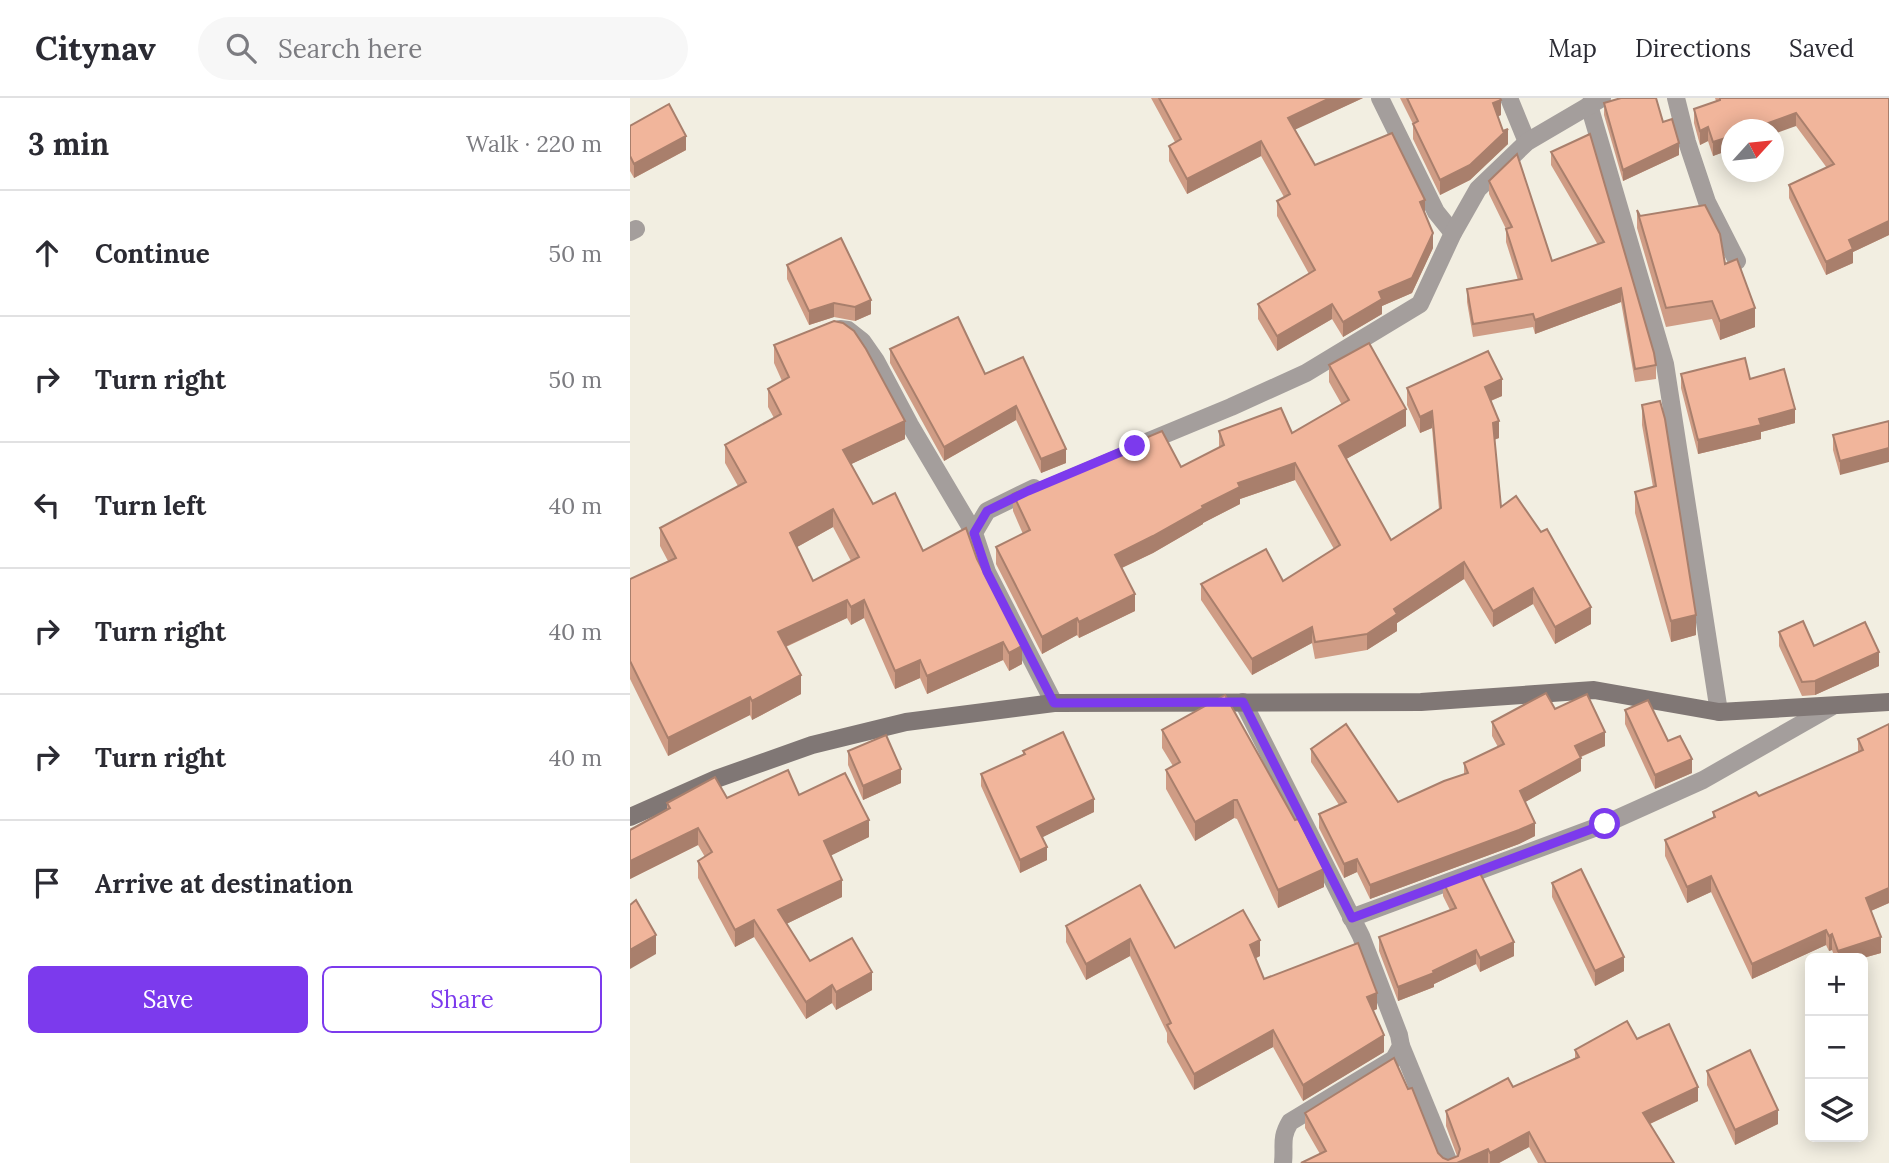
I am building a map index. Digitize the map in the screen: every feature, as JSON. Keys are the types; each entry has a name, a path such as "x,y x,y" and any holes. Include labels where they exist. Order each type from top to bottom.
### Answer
{"street":[{"path":"1380,98 1436,212 1453,233"},
{"path":"1509,98 1527,142"},
{"path":"1676,98 1707,202 1737,261"},
{"path":"1123,451 1306,373 1420,304 1453,233 1478,189 1527,142 1596,101 1665,364 1719,712"},
{"path":"820,333 833,328 848,330 862,341 876,361 910,425 974,533 987,572 1054,703"},
{"path":"974,533 987,511 1051,481"},
{"path":"630,817 716,779 812,745 906,722 1054,703 1421,702 1594,691 1719,712 1889,702"},
{"path":"1243,702 1361,936 1401,1046 1449,1163"},
{"path":"1352,918 1605,824 1703,780 1831,706"},
{"path":"1283,1163 1283,1135 1290,1122 1394,1059 1401,1046"}],"building":[{"path":"1159,98 1330,98 1288,118 1315,165 1392,133 1425,200 1420,202 1433,233 1412,278 1379,292 1382,299 1343,322 1332,304 1277,336 1258,304 1315,270 1277,201 1290,194 1261,141 1187,179 1169,146 1181,139"},
{"path":"1407,98 1500,98 1501,100 1493,103 1503,131 1508,129 1470,165 1440,180 1413,124 1418,121"},
{"path":"1621,98 1656,98 1663,122 1672,119 1679,143 1623,170 1604,103"},
{"path":"1889,98 1889,221 1849,240 1853,249 1826,262 1789,185 1834,164 1796,113 1779,119 1721,119 1721,139 1713,142 1708,127 1700,131 1694,109 1720,100"},
{"path":"669,104 686,136 634,164 630,156 630,126"},
{"path":"1590,134 1656,365 1635,369 1621,288 1535,320 1533,314 1473,324 1467,289 1522,279 1506,229 1512,227 1489,181 1517,154 1552,261 1604,242 1551,152"},
{"path":"1705,205 1720,234 1725,264 1737,259 1755,308 1720,321 1712,301 1666,308 1637,210 1640,216"},
{"path":"841,238 871,300 855,307 834,303 809,311 787,265"},
{"path":"958,317 985,374 1023,357 1066,449 1041,459 1016,406 944,447 890,349"},
{"path":"834,321 843,323 854,331 905,421 843,450 873,504 895,493 923,551 966,528 977,559 1022,646 1009,653 1003,642 927,676 920,660 895,671 864,600 851,607 847,600 778,632 801,675 752,701 750,697 668,738 630,661 630,579 676,558 660,528 746,482 725,445 781,414 768,389 789,377 774,345","holes":["833,509 859,557 813,581 790,533"]},
{"path":"1369,343 1406,409 1339,446 1391,540 1441,508 1432,411 1420,417 1407,388 1488,351 1502,379 1485,387 1499,421 1493,423 1501,507 1516,496 1541,532 1547,529 1591,607 1555,627 1533,588 1493,611 1464,562 1394,609 1397,614 1367,634 1315,642 1312,627 1252,659 1201,584 1266,549 1283,581 1340,545 1295,463 1238,483 1240,487 1115,555 1135,594 1079,622 1077,618 1042,637 996,547 1030,530 1013,494 1162,431 1181,467 1224,445 1219,431 1281,408 1292,433 1349,400 1329,365"},
{"path":"1745,358 1750,379 1784,369 1795,409 1759,419 1761,425 1698,440 1681,374"},
{"path":"1660,401 1696,615 1671,621 1635,492 1656,486 1642,405"},
{"path":"1889,421 1889,448 1840,461 1833,435"},
{"path":"1803,621 1814,646 1865,622 1879,652 1815,681 1802,682 1779,632"},
{"path":"1546,693 1555,709 1587,694 1605,732 1575,746 1581,758 1520,791 1535,823 1370,885 1357,859 1344,864 1319,814 1346,802 1311,749 1346,724 1398,802 1468,773 1464,763 1504,744 1492,722"},
{"path":"1225,695 1295,820 1298,819 1324,869 1278,890 1237,800 1195,822 1166,770 1180,762 1162,730"},
{"path":"1648,700 1668,741 1680,736 1692,759 1655,775 1625,710"},
{"path":"1889,724 1889,888 1866,898 1881,937 1838,951 1832,934 1829,936 1826,930 1752,964 1711,876 1687,887 1665,840 1715,817 1713,812 1756,792 1759,796 1863,750 1858,739"},
{"path":"1063,732 1094,799 1037,827 1047,847 1020,860 981,774 1025,754 1023,751"},
{"path":"886,735 901,769 863,786 848,751"},
{"path":"788,770 799,795 845,773 869,820 824,841 842,880 778,910 810,961 852,938 872,972 836,992 832,985 806,1002 754,920 735,930 698,861 712,852 698,828 630,861 630,830 670,808 667,803 715,777 727,798"},
{"path":"1478,869 1514,942 1480,958 1476,950 1433,971 1434,973 1398,987 1379,937 1456,908 1443,882"},
{"path":"1581,869 1624,957 1595,971 1552,883"},
{"path":"1140,885 1175,948 1243,910 1260,940 1250,945 1264,979 1358,943 1377,993 1367,997 1384,1035 1303,1085 1273,1030 1194,1074 1167,1025 1171,1023 1130,939 1086,964 1066,926"},
{"path":"636,900 656,935 630,950 630,905"},
{"path":"1627,1021 1637,1039 1669,1024 1698,1087 1643,1113 1674,1163 1546,1163 1529,1132 1490,1153 1488,1149 1457,1163 1301,1163 1326,1151 1305,1113 1394,1058 1408,1089 1412,1088 1438,1153 1448,1160 1458,1156 1460,1149 1446,1111 1508,1078 1513,1087 1579,1057 1575,1050"},
{"path":"1750,1050 1778,1110 1735,1130 1707,1071"}],"route":[{"path":"1135,446 987,511 974,533 987,572 1054,703 1243,702 1352,918 1605,824"}]}
